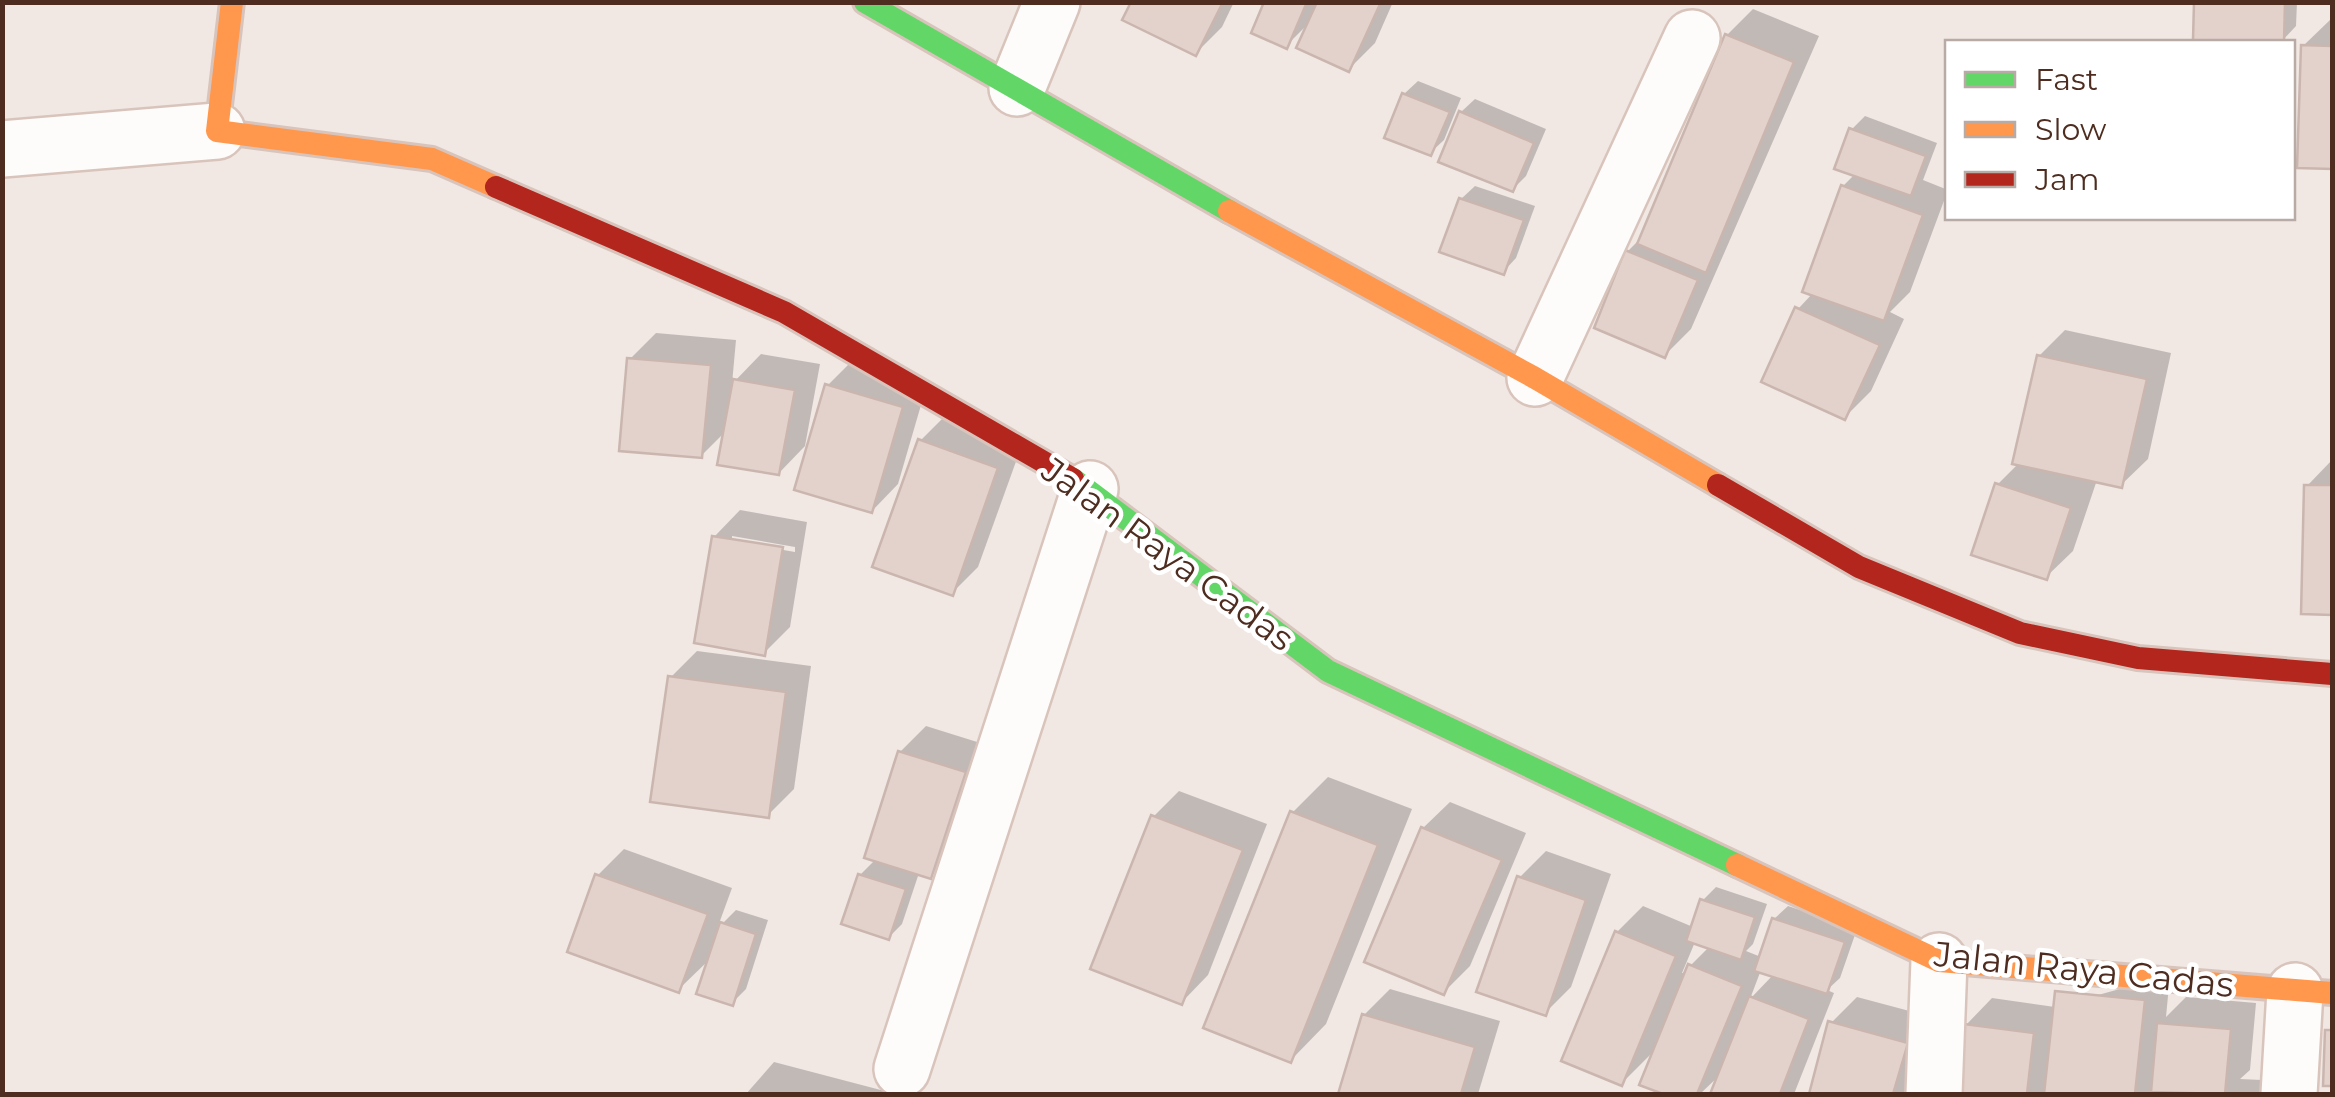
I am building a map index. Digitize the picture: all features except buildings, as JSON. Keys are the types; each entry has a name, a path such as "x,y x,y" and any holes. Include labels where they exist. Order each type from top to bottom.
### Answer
{"street":[{"path":"217,131 232,2"},
{"path":"864,2 1159,173 1536,378 1859,567 2020,633 2138,658 2332,674"},
{"path":"1017,88 1052,2"},
{"path":"1536,378 1692,38"},
{"name":"Jalan Raya Cadas","path":"2,149 217,131 401,153 459,169 784,312 1090,489 1328,671 1939,961 2314,992"},
{"path":"902,1069 1090,489"},
{"path":"1934,1094 1939,961"},
{"path":"2289,1094 2314,992"}],"traffic: fast":[{"path":"865,2 1229,211"},
{"path":"1073,479 1328,671 1737,865"}],"traffic: slow":[{"path":"232,2 217,131 432,159 496,187"},
{"path":"1229,211 1535,378 1718,485"},
{"path":"1737,865 1939,961 2332,993"}],"traffic: jam":[{"path":"496,187 784,312 1073,479"},
{"path":"1718,485 1859,567 2020,633 2138,658 2332,674"}]}
